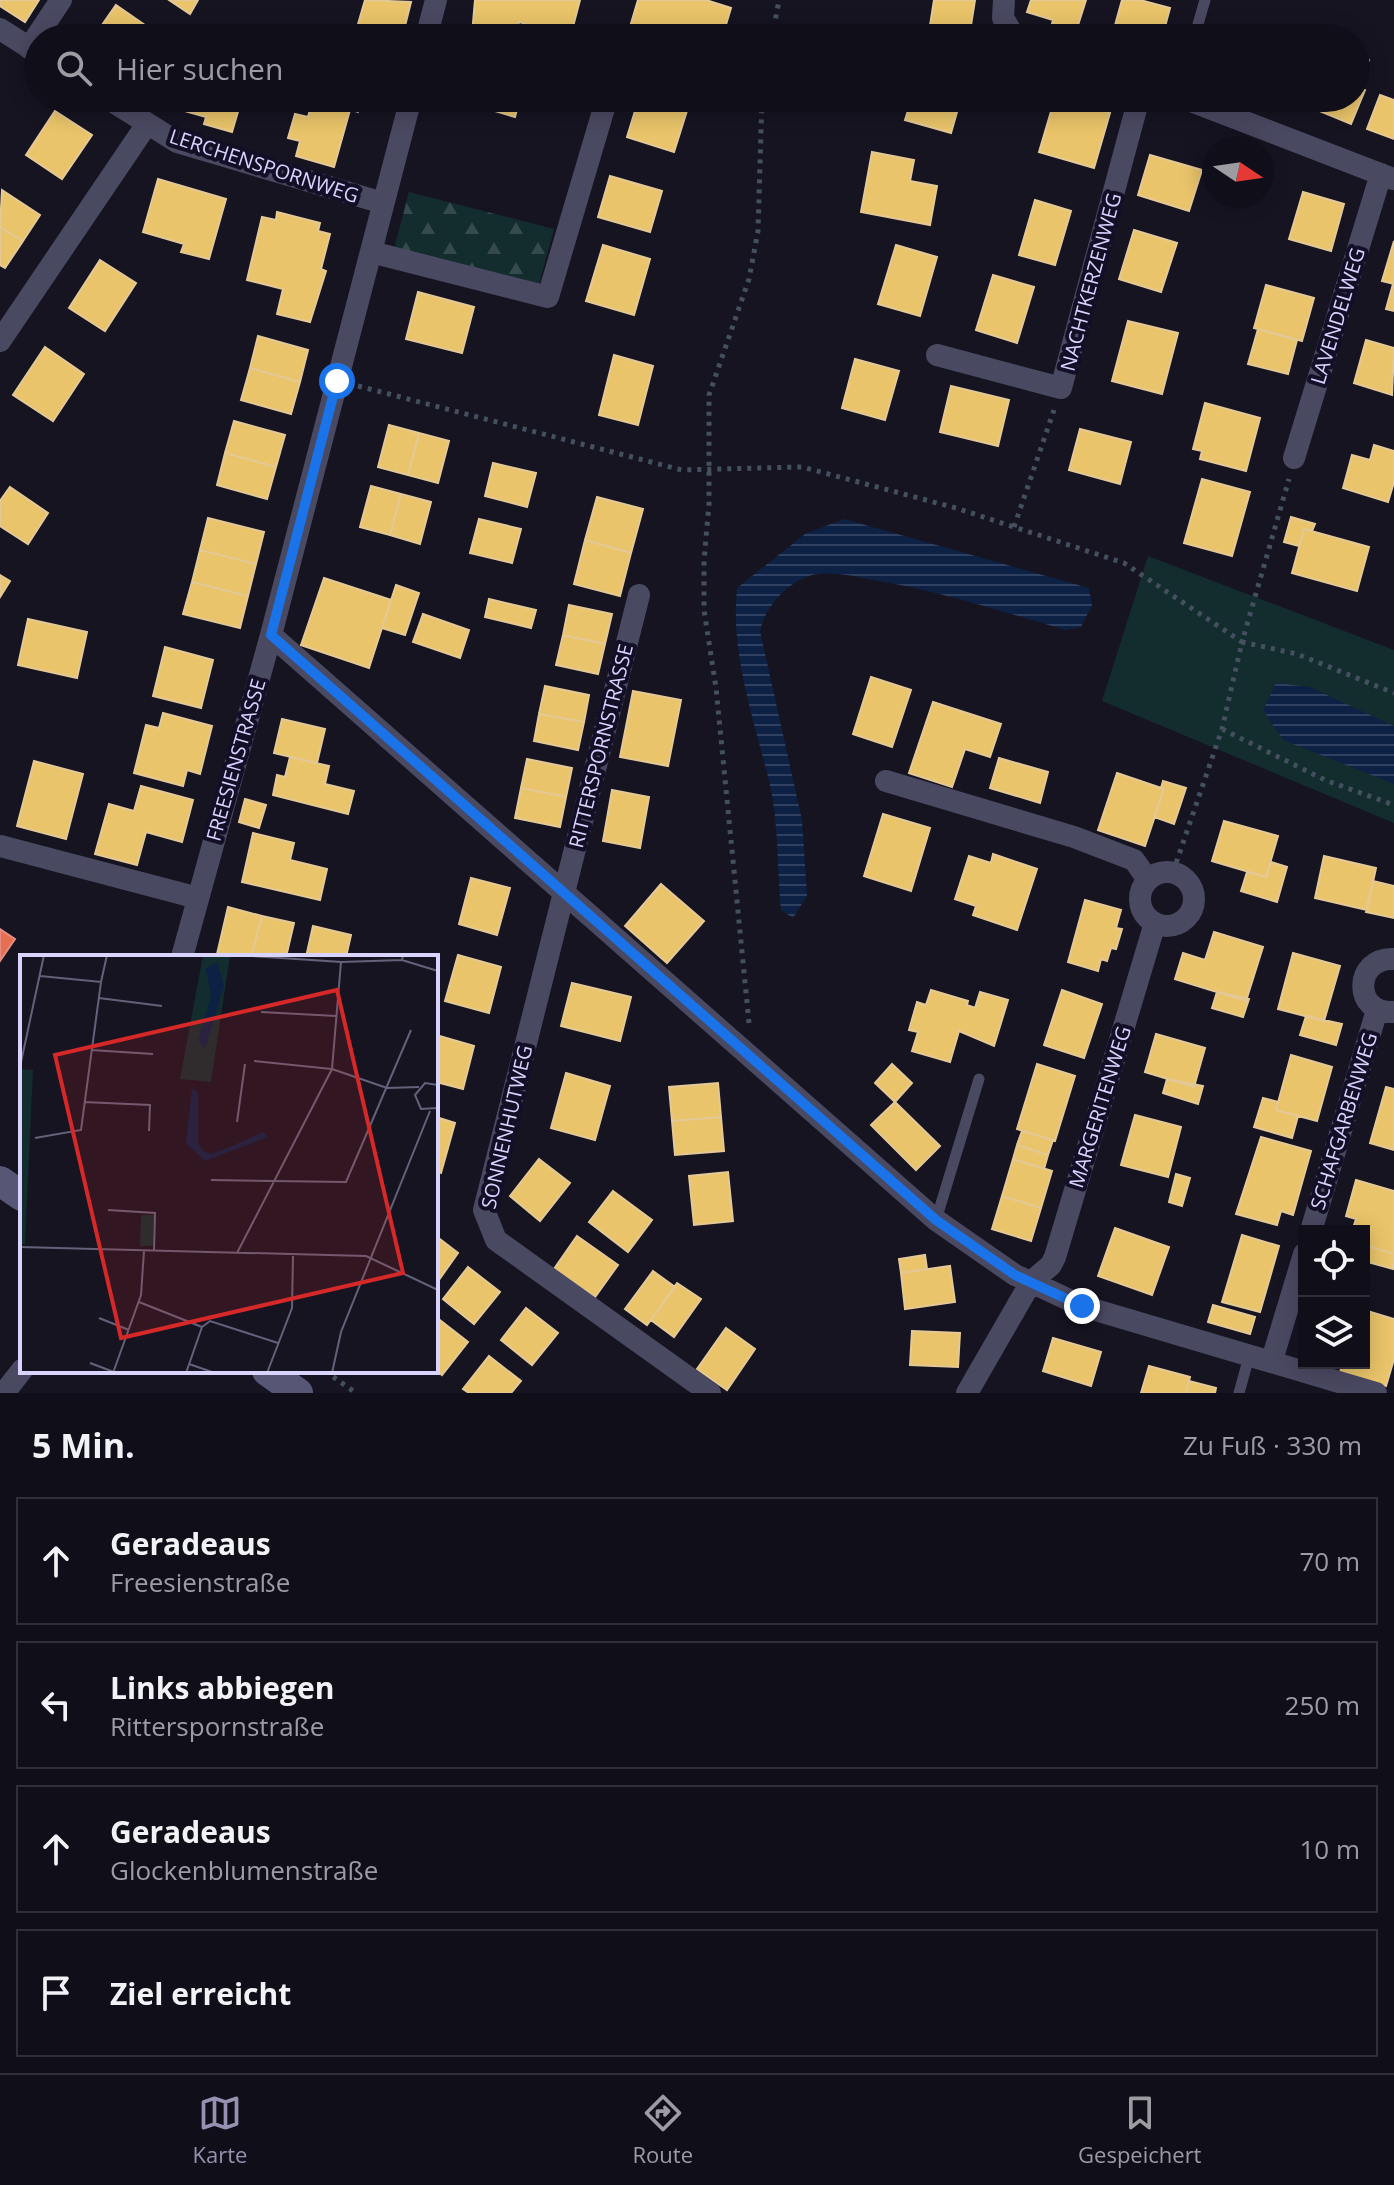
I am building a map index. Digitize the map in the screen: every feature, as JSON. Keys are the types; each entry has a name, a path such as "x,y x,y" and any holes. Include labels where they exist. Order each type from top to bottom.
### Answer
{"street":[{"path":"48,24 61,0"},
{"path":"430,24 436,0"},
{"path":"1004,0 1003,18 1007,24"},
{"path":"0,29 24,44"},
{"name":"LERCHENSPORNWEG","path":"129,112 177,142 383,203"},
{"name":"FREESIENSTRASSE","path":"183,955 271,635 407,112"},
{"path":"371,252 548,297 603,112"},
{"name":"NACHTKERZENWEG","path":"937,355 1061,388 1135,112"},
{"path":"1220,112 1388,176"},
{"path":"0,341 147,124"},
{"name":"LAVENDELWEG","path":"1294,458 1388,176"},
{"name":"RITTERSPORNSTRASSE","path":"563,896 639,595"},
{"path":"271,635 563,896 936,1220 1015,1275 1082,1306 1250,1353 1376,1393"},
{"path":"886,781 1074,837 1134,860 1148,880"},
{"path":"0,846 198,898"},
{"path":"1163,872 1173,872 1184,878 1192,888 1191,912 1175,925 1155,923 1144,913 1140,900 1148,880 1163,872"},
{"name":"SONNENHUTWEG","path":"563,896 484,1210 487,1225 496,1240 710,1393"},
{"name":"MARGERITENWEG","path":"967,1393 1031,1282 1051,1265 1055,1257 1155,923"},
{"name":"SCHAFGARBENWEG","path":"1313,1225 1386,1011 1365,1000 1361,987 1365,972 1374,962 1394,959"},
{"path":"0,1181 20,1195"},
{"path":"1272,1360 1298,1274"},
{"path":"4,1393 20,1373"},
{"path":"270,1373 298,1393"}],"lane":[{"path":"1198,24 1205,0"},
{"path":"936,1220 979,1079"},
{"path":"1239,1393 1250,1353"}],"path":[{"path":"775,24 779,0"},
{"path":"753,1061 716,688 704,610 704,561 709,504 709,395 749,279 758,231 762,112"},
{"path":"337,381 682,470 802,467 956,508 1124,563 1242,642 1297,654 1394,693"},
{"path":"1014,527 1061,388"},
{"path":"1173,872 1222,729 1242,642 1294,458"},
{"path":"1222,729 1325,780 1394,805"},
{"path":"328,1373 356,1393"}],"green space":[{"path":"409,192 554,229 538,288 393,253"},
{"path":"1148,556 1394,650 1394,823 1102,701"}],"water":[{"path":"844,519 1089,588 1092,605 1081,627 1065,630 946,596 842,574 803,578 778,597 760,631 802,820 807,896 793,918 781,910 772,797 740,661 737,588 805,534"},
{"path":"1276,683 1310,687 1394,726 1394,784 1283,740 1263,710"}],"building: Wohnen":[{"path":"0,0 39,0 25,22 0,6"},
{"path":"169,0 198,0 190,14"},
{"path":"365,0 411,2 406,24 358,24"},
{"path":"475,0 580,0 574,24 473,24"},
{"path":"638,0 706,0 731,8 726,24 631,24"},
{"path":"934,0 975,0 971,24 930,24"},
{"path":"1031,0 1086,0 1078,24 1052,24 1053,20 1027,12"},
{"path":"1122,0 1140,0 1170,8 1166,24 1115,24"},
{"path":"116,5 143,24 103,24"},
{"path":"1380,95 1394,100 1394,139 1367,129"},
{"path":"54,112 92,135 62,179 26,155"},
{"path":"188,112 238,112 232,132 204,124 206,117"},
{"path":"309,112 349,112 334,167 296,156 300,141 288,138 295,114 308,117"},
{"path":"498,112 516,112 515,117"},
{"path":"635,112 687,112 674,152 627,137"},
{"path":"908,112 957,112 951,133 905,120"},
{"path":"1051,112 1110,113 1094,168 1039,152"},
{"path":"1322,112 1356,112 1351,124"},
{"path":"872,152 914,160 910,181 937,186 930,225 861,212"},
{"path":"1150,155 1202,170 1189,211 1138,195"},
{"path":"610,176 662,191 650,232 598,217"},
{"path":"158,179 226,199 209,259 181,252 184,244 143,232"},
{"path":"2,190 40,215 23,241 0,227"},
{"path":"1303,192 1344,204 1331,251 1289,239"},
{"path":"1035,200 1071,211 1055,265 1019,255"},
{"path":"277,212 320,223 318,231 330,234 321,269 326,271 310,322 277,314 283,289 247,280 262,217 276,220"},
{"path":"0,227 23,241 5,268 0,265"},
{"path":"1134,230 1177,243 1161,292 1119,279"},
{"path":"1394,241 1394,284 1382,281"},
{"path":"603,245 650,259 634,315 586,301"},
{"path":"896,245 937,257 920,316 878,304"},
{"path":"100,260 136,283 105,331 69,308"},
{"path":"993,275 1034,287 1017,343 976,330"},
{"path":"1394,284 1394,311 1386,309"},
{"path":"1266,285 1314,298 1302,341 1254,328"},
{"path":"418,292 474,307 462,353 406,339"},
{"path":"1128,321 1178,333 1162,394 1112,381"},
{"path":"1258,329 1297,340 1288,374 1248,364"},
{"path":"258,336 308,350 300,382 250,368"},
{"path":"1366,340 1394,348 1392,395 1354,383"},
{"path":"45,347 84,374 53,421 13,395"},
{"path":"614,355 653,366 638,425 599,415"},
{"path":"855,359 899,371 885,420 842,408"},
{"path":"250,368 300,382 291,414 241,400"},
{"path":"951,386 1009,400 998,446 940,432"},
{"path":"1205,403 1260,418 1246,471 1200,459 1202,451 1193,449"},
{"path":"234,421 285,435 276,467 225,453"},
{"path":"389,425 419,433 408,475 378,467"},
{"path":"1080,429 1131,442 1120,484 1069,470"},
{"path":"419,433 449,441 438,483 408,475"},
{"path":"1374,445 1394,451 1394,482 1388,502 1343,488 1352,455 1370,460"},
{"path":"225,453 276,467 267,499 217,485"},
{"path":"493,463 536,473 527,507 485,496"},
{"path":"1202,479 1250,492 1232,556 1184,543"},
{"path":"371,486 401,494 390,535 360,527"},
{"path":"10,487 48,513 28,544 0,526 0,501"},
{"path":"401,494 431,502 420,544 390,535"},
{"path":"597,497 643,509 631,553 585,540"},
{"path":"1291,517 1315,524 1312,531 1304,529 1299,546 1284,542"},
{"path":"208,518 264,532 256,564 200,550"},
{"path":"479,519 521,529 512,563 470,553"},
{"path":"1304,529 1369,547 1357,591 1292,573"},
{"path":"585,540 631,553 620,596 574,584"},
{"path":"200,550 256,564 248,596 192,582"},
{"path":"0,575 10,581 0,597"},
{"path":"324,578 391,600 369,668 301,645"},
{"path":"192,582 248,596 240,628 183,614"},
{"path":"396,585 419,593 405,635 382,628"},
{"path":"489,599 536,610 531,628 485,617"},
{"path":"569,605 612,614 605,644 563,635"},
{"path":"423,614 469,630 460,658 413,642"},
{"path":"28,619 87,632 77,678 18,665"},
{"path":"563,635 605,644 598,674 556,665"},
{"path":"165,647 213,660 201,708 153,696"},
{"path":"871,677 911,690 892,747 853,734"},
{"path":"545,686 589,695 584,722 539,714"},
{"path":"633,691 681,700 668,766 620,757"},
{"path":"933,702 1001,724 990,757 965,749 952,787 909,773"},
{"path":"163,713 212,726 200,774 187,770 183,786 134,773 146,725 159,728"},
{"path":"539,714 584,722 578,750 534,741"},
{"path":"282,719 325,729 317,763 274,753"},
{"path":"290,757 329,766 325,784 354,791 348,814 273,795 277,775 285,777"},
{"path":"999,758 1048,772 1040,803 990,788"},
{"path":"527,759 572,768 566,797 521,788"},
{"path":"34,761 83,774 66,839 17,826"},
{"path":"1117,773 1164,789 1145,846 1098,830"},
{"path":"1163,781 1186,788 1174,824 1154,817 1164,789 1161,788"},
{"path":"141,786 193,800 182,842 146,832 137,865 95,854 109,804 134,811"},
{"path":"521,788 566,797 560,827 515,818"},
{"path":"612,790 649,797 640,848 603,841"},
{"path":"245,799 266,805 259,828 239,822"},
{"path":"883,814 930,828 911,891 864,876"},
{"path":"1224,821 1278,836 1266,877 1212,861"},
{"path":"253,833 294,843 290,860 327,869 320,900 242,882"},
{"path":"993,854 1037,869 1017,930 973,915 976,906 955,899 969,856 991,863"},
{"path":"1324,856 1376,868 1367,910 1315,898"},
{"path":"1271,862 1287,867 1277,902 1241,891 1247,872 1266,877"},
{"path":"471,878 510,888 497,935 459,924"},
{"path":"1373,881 1394,886 1394,918 1366,912"},
{"path":"661,884 704,921 667,963 625,926"},
{"path":"1085,900 1121,910 1116,928 1122,929 1116,949 1111,948 1107,961 1101,959 1098,971 1068,962"},
{"path":"228,907 262,916 252,955 217,954"},
{"path":"262,916 294,923 286,955 252,955"},
{"path":"313,926 351,935 346,955 306,955"},
{"path":"1214,932 1263,947 1246,1001 1175,979 1183,953 1205,960"},
{"path":"1293,953 1340,966 1324,1021 1278,1009"},
{"path":"458,955 501,967 489,1013 445,1001"},
{"path":"572,983 631,997 620,1041 561,1026"},
{"path":"931,990 968,1001 967,1005 975,1008 980,992 1008,1000 994,1046 959,1031 950,1062 912,1051 918,1032 909,1030 917,1002 926,1005"},
{"path":"1062,990 1102,1004 1084,1058 1044,1045"},
{"path":"1217,992 1249,999 1243,1017 1212,1008"},
{"path":"1306,1016 1342,1024 1336,1045 1300,1035"},
{"path":"1156,1034 1205,1048 1194,1087 1145,1072"},
{"path":"438,1036 474,1046 463,1089 438,1083"},
{"path":"1291,1055 1332,1067 1317,1121 1276,1110"},
{"path":"892,1064 912,1083 895,1102 875,1083"},
{"path":"1037,1064 1075,1076 1055,1141 1017,1129"},
{"path":"566,1073 610,1086 595,1140 551,1128"},
{"path":"1167,1079 1203,1086 1198,1104 1163,1093"},
{"path":"718,1083 721,1117 672,1121 669,1087"},
{"path":"1386,1087 1394,1089 1394,1150 1370,1143"},
{"path":"1263,1098 1278,1102 1276,1110 1298,1116 1292,1138 1254,1127"},
{"path":"895,1102 940,1146 916,1170 871,1125"},
{"path":"1135,1115 1181,1127 1168,1177 1121,1165"},
{"path":"721,1117 724,1151 675,1155 672,1121"},
{"path":"438,1118 455,1123 441,1173 438,1172"},
{"path":"1022,1131 1053,1140 1048,1155 1017,1145"},
{"path":"1261,1137 1311,1151 1293,1215 1281,1211 1277,1225 1236,1214"},
{"path":"1017,1145 1048,1155 1044,1169 1013,1159"},
{"path":"539,1159 570,1183 540,1221 510,1196"},
{"path":"1013,1159 1052,1171 1041,1208 1002,1196"},
{"path":"728,1172 733,1221 694,1225 689,1176"},
{"path":"1176,1174 1190,1178 1182,1206 1169,1202"},
{"path":"1356,1180 1394,1191 1394,1254 1370,1247 1370,1225 1354,1225 1356,1219 1346,1216"},
{"path":"613,1191 652,1220 628,1252 589,1222"},
{"path":"1002,1196 1041,1208 1031,1241 992,1229"},
{"path":"1115,1228 1169,1247 1152,1295 1098,1276"},
{"path":"1242,1235 1279,1246 1260,1312 1222,1302"},
{"path":"577,1236 618,1265 595,1297 554,1269"},
{"path":"438,1238 458,1253 438,1281"},
{"path":"1370,1247 1394,1254 1393,1269 1370,1263"},
{"path":"925,1255 927,1269 901,1273 899,1259"},
{"path":"950,1266 955,1302 905,1309 901,1273"},
{"path":"468,1267 500,1292 474,1324 443,1299"},
{"path":"653,1271 675,1287 647,1325 625,1309"},
{"path":"677,1283 701,1299 674,1337 651,1320"},
{"path":"1213,1305 1255,1317 1250,1334 1208,1322"},
{"path":"526,1308 558,1333 532,1365 501,1340"},
{"path":"1370,1312 1394,1319 1394,1359 1386,1386 1340,1372 1341,1369 1370,1369"},
{"path":"438,1319 468,1342 442,1375 438,1372"},
{"path":"726,1328 755,1349 727,1390 697,1369"},
{"path":"912,1331 960,1333 958,1367 910,1365"},
{"path":"1053,1338 1101,1352 1091,1386 1043,1371"},
{"path":"489,1356 521,1381 511,1393 469,1393 463,1389"},
{"path":"1149,1366 1190,1377 1186,1393 1141,1393"},
{"path":"1189,1381 1216,1388 1215,1393 1186,1393"}],"building: Handel":[{"path":"0,929 15,939 0,961"}],"route":[{"path":"337,381 271,635 563,896 936,1220 1015,1275 1082,1306"}]}
